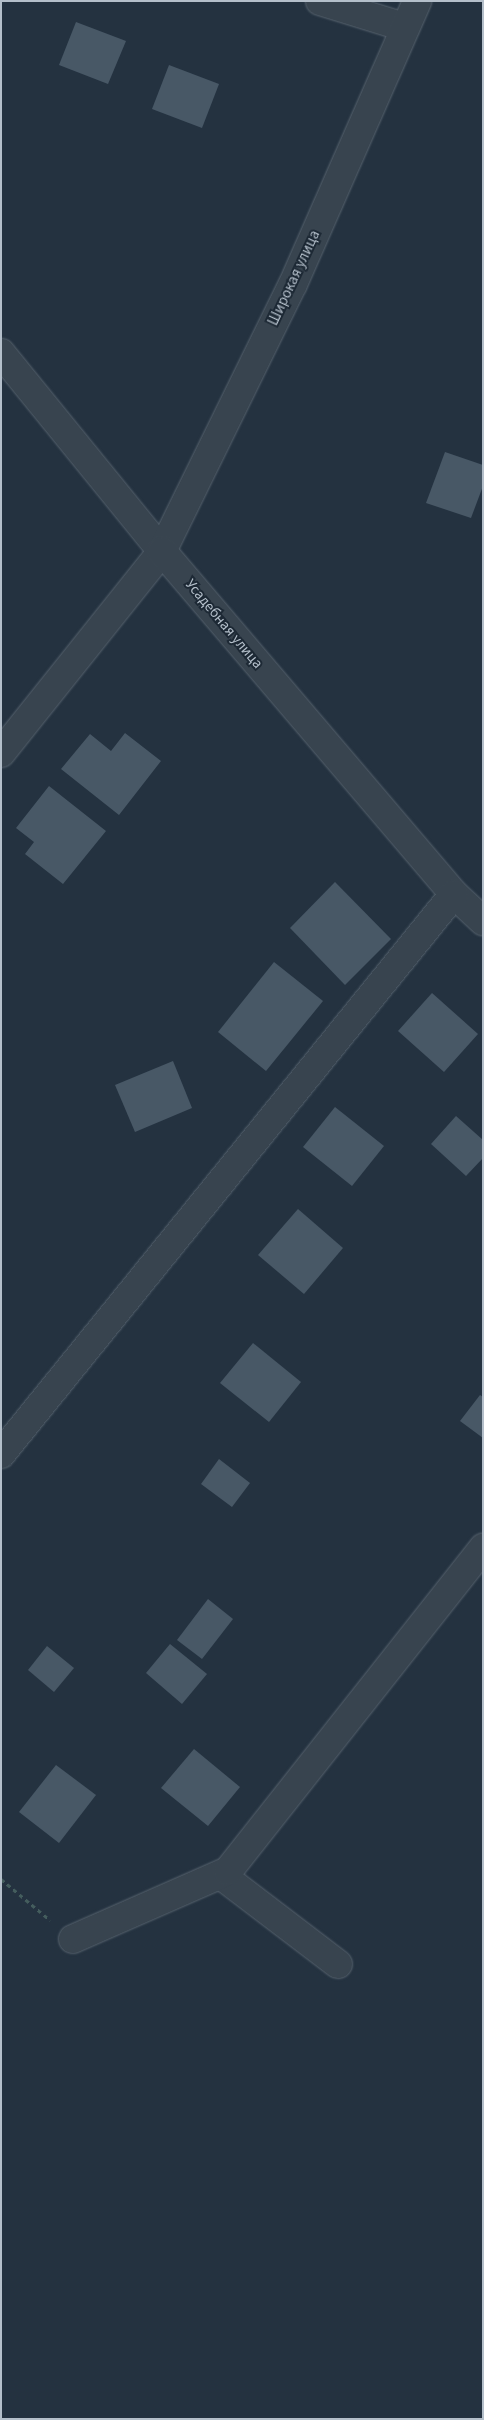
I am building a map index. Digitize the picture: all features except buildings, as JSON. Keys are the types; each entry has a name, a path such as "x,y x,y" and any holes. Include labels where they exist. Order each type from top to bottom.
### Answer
{"street":[{"path":"320,1 404,27"},
{"name":"Широкая улица","path":"162,551 293,284 417,1"},
{"name":"Усадебная улица","path":"1,353 162,551 454,894 483,921"},
{"path":"1,753 162,551"},
{"path":"1,1454 454,894"},
{"path":"73,1940 228,1872 483,1548"},
{"path":"221,1875 338,1964"}],"path":[{"path":"1,1879 73,1940"}]}
